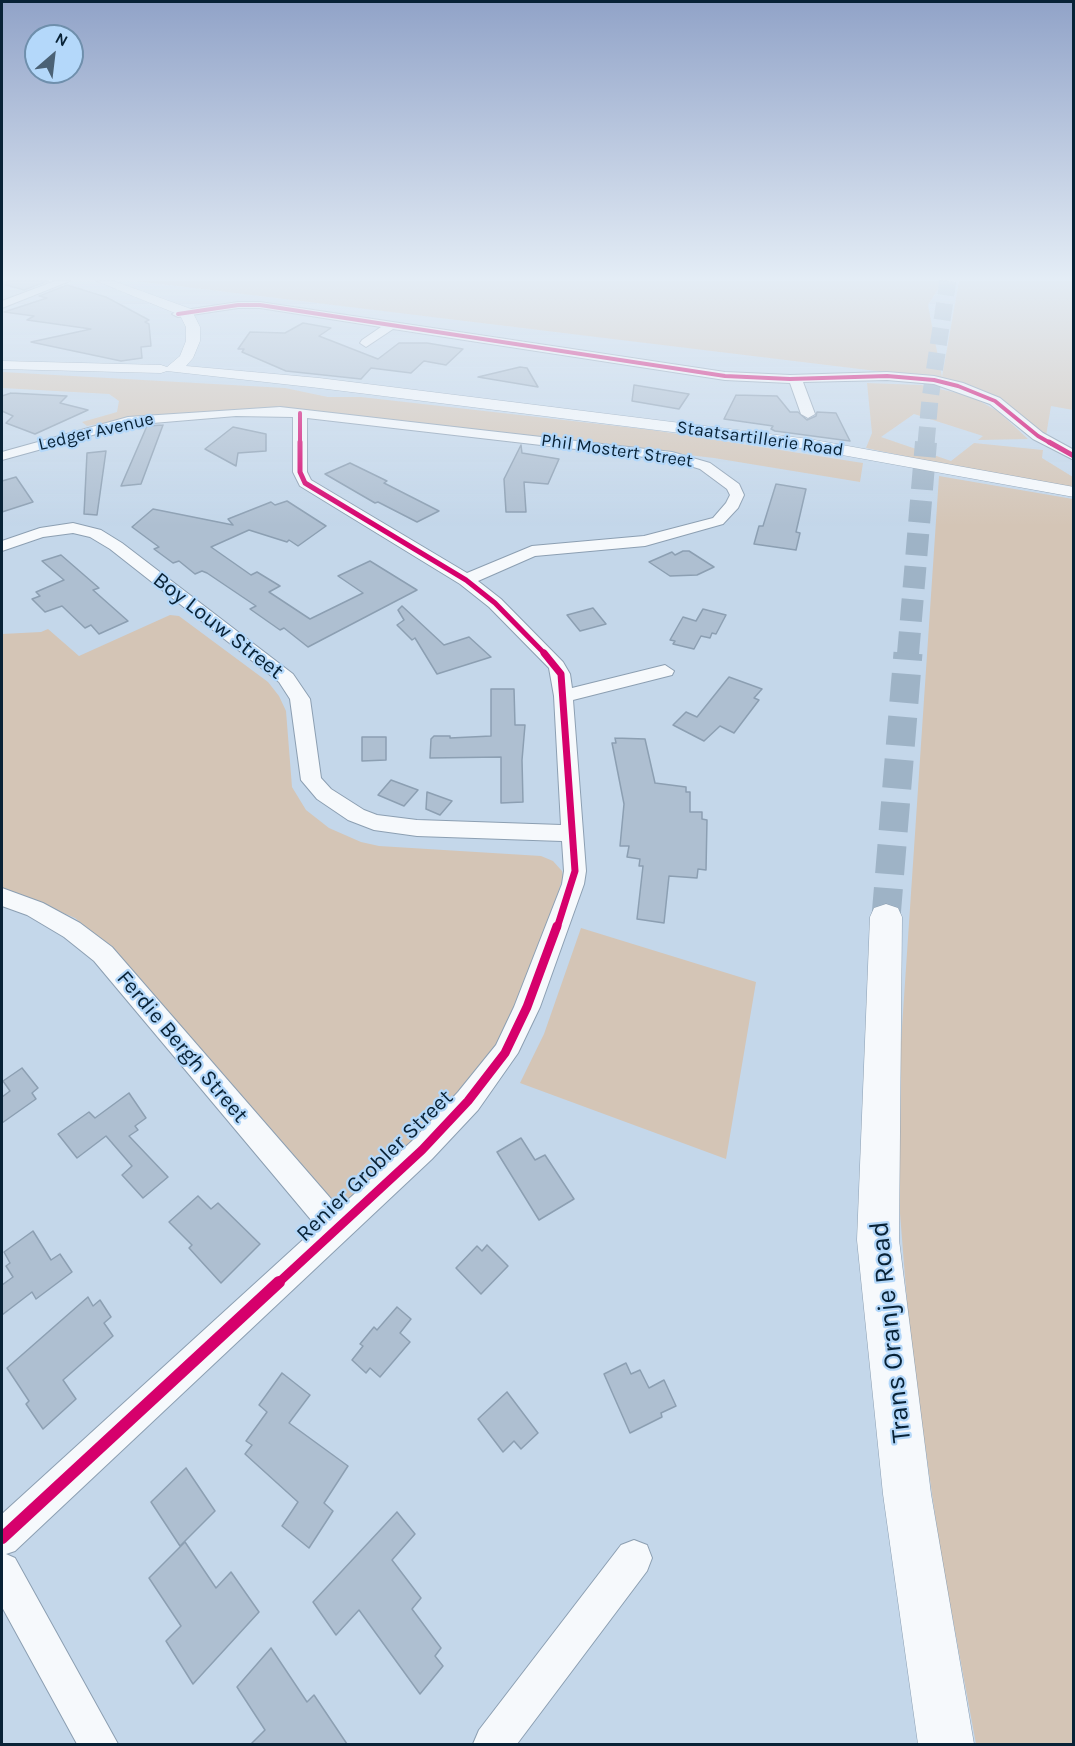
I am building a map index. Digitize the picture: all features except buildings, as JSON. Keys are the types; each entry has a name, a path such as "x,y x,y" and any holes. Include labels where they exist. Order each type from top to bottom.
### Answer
{"main road":[{"name":"Trans Oranje Road","path":"886,917 878,1240 907,1494 946,1744"}],"street":[{"path":"166,371 179,362"},
{"path":"636,362 725,376 795,379 887,376 934,380 958,386 995,401 1038,436 1074,456"},
{"name":"Staatsartillerie Road","path":"2,367 166,371 444,400 809,444 1074,492"},
{"path":"795,379 808,414"},
{"name":"Ledger Avenue","path":"2,456 128,421 247,411 300,413"},
{"name":"Renier Grobler Street","path":"2,1538 422,1150 468,1101 505,1053 527,1007 573,884 575,872 570,833 561,674 552,659 495,603 466,580 305,483 300,472 300,413"},
{"name":"Phil Mostert Street","path":"300,413 672,456 705,466 734,487 737,495 733,505 718,521 645,541 532,551 466,580"},
{"name":"Boy Louw Street","path":"2,546 40,533 74,528 95,533 116,546 286,678 300,699 311,780 324,794 356,815 374,822 417,828 570,833"},
{"path":"563,696 665,670"},
{"name":"Ferdie Bergh Street","path":"2,897 35,909 72,930 103,954 337,1228"},
{"path":"493,1744 634,1558"},
{"path":"2,1571 98,1744"}],"shaded area":[{"path":"806,362 939,362 942,377 945,362 1073,362 1073,410 1051,406 1046,436 1013,409 909,375"},
{"path":"2,372 285,388 328,397 361,397 652,430 863,463 860,482 714,458 279,408 140,416 87,426 82,422 117,412 119,401 109,394 2,388"},
{"path":"867,383 921,385 971,396 999,412 1028,439 978,440 983,436 914,414 881,437 951,461 974,443 1043,450 1042,458 1073,477 1073,487 951,466 866,448 872,433"},
{"path":"939,476 1073,499 1073,1744 976,1744 940,1550 910,1340 898,1188 899,1072"},
{"path":"170,615 179,616 268,682 279,696 286,711 292,787 306,810 329,828 361,842 379,846 541,856 553,861 562,871 563,877 549,921 500,1040 479,1074 359,1195 350,1199 330,1199 106,944 75,918 2,888 2,634 41,632 48,629 79,656"},
{"path":"581,928 756,982 726,1159 520,1083 544,1034"}],"tunnel":[{"path":"926,444 936,362"},
{"path":"908,654 926,442"},
{"path":"886,917 908,653"}],"cycle path":[{"path":"636,362 725,376 790,379 887,376 934,380 958,386 995,401 1038,436 1074,456"},
{"path":"2,1538 422,1150 468,1101 505,1053 527,1007 573,884 575,871 563,696 561,674 557,666 495,603 466,580 305,483 300,472 300,413"}]}
